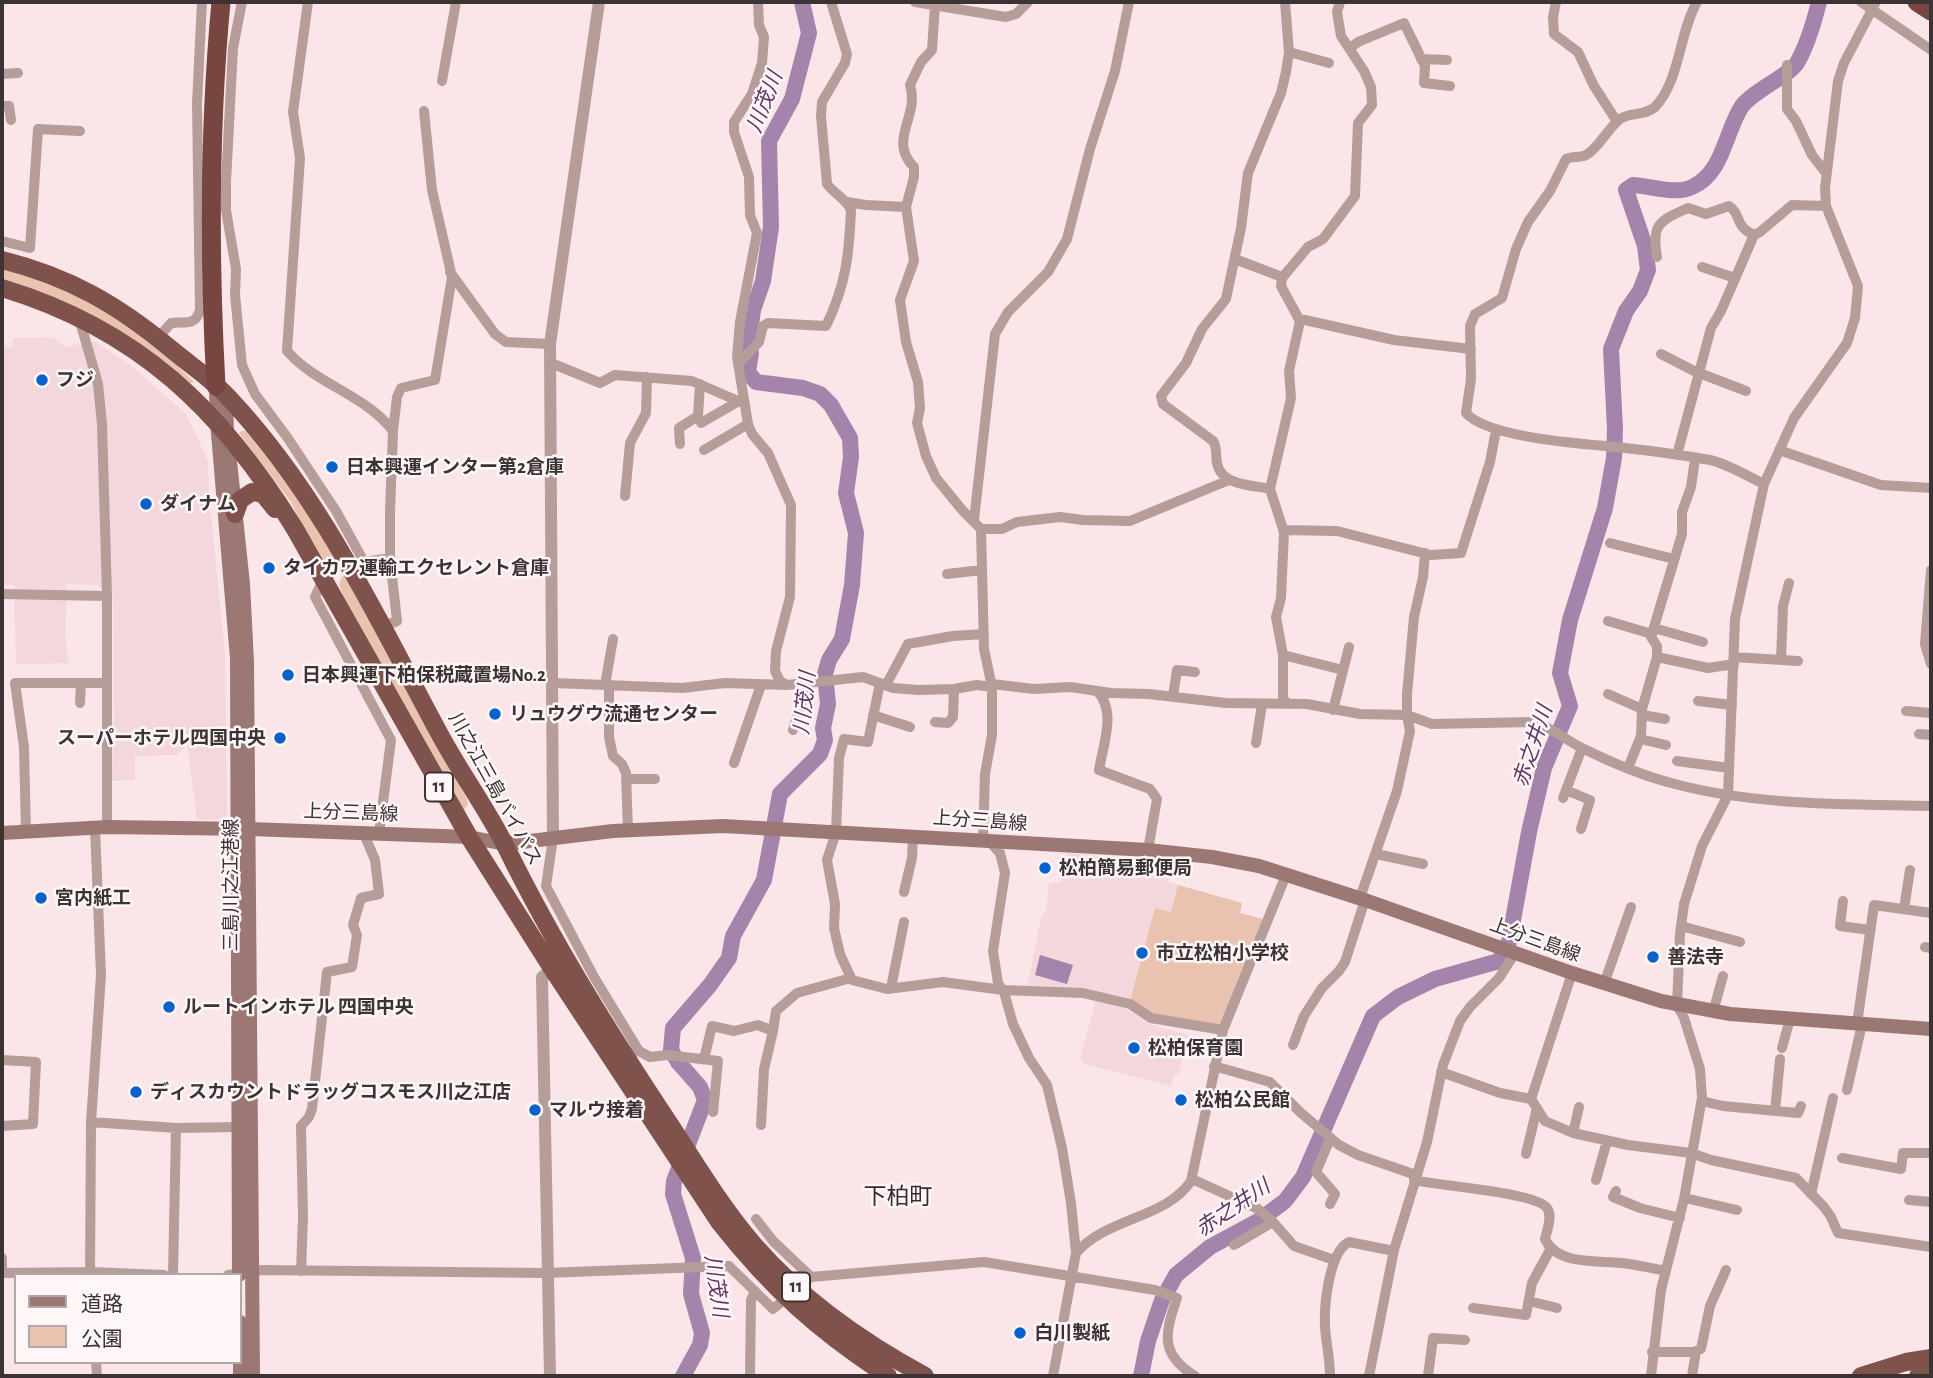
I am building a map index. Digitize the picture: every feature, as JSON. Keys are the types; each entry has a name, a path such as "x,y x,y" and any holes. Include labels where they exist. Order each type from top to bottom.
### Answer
{"highway":[{"path":"221,2 215,67 212,156 221,390"},
{"path":"1917,2 1931,11"},
{"name":"川之江三島バイパス","path":"2,260 61,278 106,300 158,338 221,390 265,439 356,563 382,627 453,759 505,844 560,965 631,1052 674,1143"},
{"name":"川之江三島バイパス","path":"2,288 79,317 142,356 194,398 222,427 266,481 324,577 469,838 560,965 693,1172 755,1246 799,1289 892,1371 925,1376"},
{"path":"235,514 240,500 246,494 263,494 324,577"},
{"path":"1861,1376 1906,1362 1931,1358"},
{"path":"1918,1376 1931,1374"}],"main road":[{"name":"三島川之江港線","path":"221,390 237,642 244,829 239,1273"},
{"name":"三島川之江港線","path":"222,427 243,584 247,662 239,1273"},
{"name":"上分三島線","path":"2,833 101,827 244,829 469,838 505,844 628,831 723,826 1148,850 1236,860 1363,899 1604,984 1677,1005 1713,1012 1931,1029"},
{"name":"三島川之江港線","path":"242,1296 253,1376"}],"street":[{"path":"158,338 172,323 193,322 198,318 200,310 202,2"},
{"path":"242,2 233,48 227,104 226,210 236,269 235,295 242,365 255,394 336,511 356,563 390,558"},
{"path":"308,2 293,112 300,158 287,351 314,375 382,417 393,431"},
{"path":"442,81 456,2"},
{"path":"599,2 551,344 553,838 546,886 631,1052 650,1057 667,1055 718,1061 713,1112"},
{"path":"758,2 759,25 764,37 762,63 752,94 734,122 734,132 749,177 750,215 757,233 740,321 738,364 742,402 748,424 752,434 768,453 791,505 790,597 776,651 775,671 777,677 787,685"},
{"path":"831,2 846,54 845,63 822,102 827,184 848,202 906,207"},
{"path":"915,2 1006,17 1016,14 1028,2"},
{"path":"1053,1376 1076,1252 1062,1148 1047,1085 1029,1058 1013,1024 1003,990 998,983 993,951 1005,873 1000,853 986,841 985,774 992,735 992,685 985,649 978,524 995,334 1008,312 1048,272 1067,239 1090,149 1115,71 1129,2"},
{"path":"1229,480 1219,468 1213,441 1163,404 1161,396 1186,363 1202,329 1224,304 1235,259 1248,173 1281,93 1289,52 1285,2"},
{"path":"1287,703 1283,699 1283,655 1276,617 1281,598 1283,530 1270,489 1291,398 1289,371 1300,321 1281,286 1282,277 1308,247 1323,239 1356,192 1358,123 1370,108 1372,97 1364,71 1339,30 1337,12 1340,2"},
{"path":"1556,2 1554,34 1578,52 1594,86 1614,117 1619,120"},
{"path":"1697,2 1685,30 1676,66 1657,104 1646,112 1628,114 1619,120 1589,153 1585,156 1569,157 1561,165 1550,191 1528,222 1516,249 1502,298 1475,313 1470,326 1471,379 1466,413 1473,421 1496,430 1547,441 1623,448 1719,463 1764,484"},
{"path":"1861,2 1874,5 1931,50"},
{"path":"935,5 932,50 921,62 910,85 914,96 902,148 904,157 914,167 906,207 914,261 900,300 906,342 918,382 920,408 917,423 926,456 936,478 963,511 978,524 1002,530 1017,522 1059,517 1130,521 1229,480 1270,489"},
{"path":"1651,1376 1652,1352 1666,1271 1685,1198 1702,1101 1700,1069 1684,1018 1677,1005 1684,904 1702,846 1728,795 1738,605 1764,484 1794,418 1847,343 1855,318 1858,286 1826,206 1826,173 1838,80 1874,5"},
{"path":"1350,48 1404,23 1425,66 1424,83 1450,86"},
{"path":"1289,52 1329,64"},
{"path":"1421,59 1447,60"},
{"path":"1787,65 1787,109 1796,121 1812,155 1826,173"},
{"path":"2,74 18,73"},
{"path":"2,106 9,106 11,120"},
{"path":"382,627 397,621 390,558 393,431 397,397 401,388 435,380 452,278 431,180 424,111"},
{"path":"2,241 30,248 38,129 80,131"},
{"path":"738,364 759,342 763,326 768,323 826,326 839,299 844,279 851,210 848,202"},
{"path":"1676,455 1711,328 1754,235 1792,205 1826,206"},
{"path":"1657,257 1654,232 1661,221 1688,208 1706,215 1729,206 1734,209 1744,230 1754,235"},
{"path":"1235,259 1282,277"},
{"path":"1702,267 1735,278"},
{"path":"450,272 503,341 551,344"},
{"path":"2,1258 2,1273 90,1273 92,1122 101,975 101,827 107,683 107,596 102,424 98,384 79,317"},
{"path":"1300,321 1306,320 1394,340 1471,349"},
{"path":"1661,354 1746,391"},
{"path":"551,363 600,383 615,375 692,381 742,402"},
{"path":"625,496 630,443 646,413 648,377"},
{"path":"680,444 680,428 698,416 700,384"},
{"path":"701,423 742,402"},
{"path":"704,450 748,424"},
{"path":"1283,530 1337,531 1425,553 1461,554 1490,462 1496,430"},
{"path":"1779,450 1881,485 1931,488"},
{"path":"1628,768 1640,738 1642,712 1657,657 1657,646 1651,636 1682,534 1682,512 1691,486 1695,459"},
{"path":"1610,543 1674,559"},
{"path":"1293,1045 1304,1016 1322,988 1345,961 1397,791 1410,731 1407,715 1414,617 1425,553"},
{"path":"947,574 982,570"},
{"path":"1931,570 1925,644 1931,664"},
{"path":"324,577 315,597 391,740 380,833"},
{"path":"1781,660 1783,606 1789,583"},
{"path":"2,594 107,596"},
{"path":"1608,621 1703,642"},
{"path":"851,978 840,954 834,928 835,904 827,860 836,832 839,758 844,739 868,742 883,684 908,644 984,634"},
{"path":"613,639 607,686 609,737 613,756 622,764 626,779 628,831"},
{"path":"1333,710 1349,647"},
{"path":"1283,655 1343,670"},
{"path":"1657,657 1708,668 1734,661 1798,661"},
{"path":"1173,696 1177,670 1195,672"},
{"path":"552,683 682,688 725,683 787,685 863,677 883,684 918,690 977,685 1034,689 1070,687 1173,696 1226,704 1307,704 1360,715 1407,715 1432,724 1533,722 1548,727 1582,748 1674,784 1728,795 1785,802 1931,806"},
{"path":"26,832 24,747 15,683 107,683"},
{"path":"80,683 80,703"},
{"path":"793,730 808,683"},
{"path":"734,763 761,685"},
{"path":"935,722 948,723 953,717 954,689"},
{"path":"1097,691 1107,706 1108,716 1099,770 1150,789 1157,799 1148,850"},
{"path":"1608,694 1642,712 1665,719"},
{"path":"1698,701 1732,705"},
{"path":"1256,743 1262,704"},
{"path":"1906,711 1931,713"},
{"path":"873,715 910,727"},
{"path":"1919,734 1931,735"},
{"path":"1640,738 1666,745"},
{"path":"1581,829 1590,800 1565,794 1582,748"},
{"path":"1677,761 1729,768"},
{"path":"626,779 655,779"},
{"path":"301,1271 301,1126 312,1109 327,972 352,967 357,935 352,925 361,898 379,894 375,860 364,834"},
{"path":"904,892 912,858 913,836"},
{"path":"1376,854 1409,865 1423,864"},
{"path":"1904,909 1909,870"},
{"path":"1076,1252 1084,1243 1112,1227 1177,1197 1192,1179 1223,1030 1286,875"},
{"path":"1843,901 1840,926 1870,930"},
{"path":"1847,1090 1860,1024 1874,905 1931,913"},
{"path":"1604,984 1631,907"},
{"path":"891,988 904,922"},
{"path":"1681,926 1740,942"},
{"path":"1369,1376 1394,1251 1427,1142 1441,1072 1460,1021 1499,978 1515,953"},
{"path":"550,1376 542,977 560,965"},
{"path":"1526,1154 1534,1104 1572,973"},
{"path":"1713,1012 1723,976"},
{"path":"761,1125 764,1069 776,1012 797,993 851,978 891,988 943,982 1003,990 1098,995 1130,1004 1151,1018 1223,1030"},
{"path":"1774,1111 1781,1054 1790,1019"},
{"path":"704,1059 712,1026 734,1031 749,1025 758,1025 773,1031"},
{"path":"2,1060 36,1062 33,1124 2,1126"},
{"path":"1214,1066 1270,1082 1330,1139 1358,1155 1429,1184 1498,1191 1543,1204 1549,1211 1545,1239 1551,1248 1568,1257 1666,1271"},
{"path":"1441,1072 1534,1104 1549,1124 1573,1133 1607,1141 1691,1153 1711,1160 1796,1178 1831,1217 1838,1233 1931,1247"},
{"path":"1811,1194 1823,1119 1833,1098"},
{"path":"1702,1101 1798,1113 1801,1105"},
{"path":"1573,1133 1579,1107"},
{"path":"92,1122 176,1128 239,1127"},
{"path":"173,1273 176,1128"},
{"path":"1330,1139 1316,1172 1335,1194 1331,1204"},
{"path":"1596,1180 1607,1141"},
{"path":"1842,1158 1856,1165 1891,1171 1901,1168 1903,1153 1910,1148 1931,1153"},
{"path":"1192,1179 1261,1212 1294,1246 1334,1260"},
{"path":"1616,1191 1614,1197 1637,1212 1679,1219"},
{"path":"1685,1198 1737,1210"},
{"path":"1909,1200 1931,1202"},
{"path":"756,1219 773,1241 799,1289"},
{"path":"1234,1245 1273,1222"},
{"path":"1330,1376 1325,1318 1334,1260 1343,1245 1349,1242 1394,1251"},
{"path":"1473,1308 1526,1315 1532,1283 1551,1248"},
{"path":"242,1273 262,1270 546,1273 729,1266 773,1309 799,1289 984,1262 1073,1276 1177,1298 1167,1328 1169,1348 1172,1359 1195,1376"},
{"path":"1692,1376 1703,1347 1710,1306 1726,1270"},
{"path":"750,1376 751,1300 755,1291"},
{"path":"1529,1301 1557,1308"},
{"path":"1428,1376 1426,1356 1433,1338 1460,1342"},
{"path":"1652,1352 1703,1347"}],"shaded area":[{"path":"53,337 65,347 94,341 129,364 186,414 208,461 225,654 227,814 223,819 197,820 187,742 182,751 175,755 135,756 135,780 111,781 114,739 113,596 98,585 67,584 65,635 69,663 16,664 14,585 2,585 2,347 12,347 13,338"},
{"name":"市立松柏小学校","path":"1067,853 1172,861 1168,882 1242,903 1240,913 1263,919 1135,1003 1027,987 1041,918 1046,911 1049,883 1061,882"},
{"path":"1040,955 1073,965 1067,984 1035,975"},
{"name":"松柏保育園","path":"1096,999 1121,1006 1152,1025 1188,1035 1178,1075 1174,1075 1171,1086 1084,1064 1080,1060"}],"green space":[{"path":"2,266 93,300 162,351 194,382 188,384 2,280"},
{"path":"242,431 254,435 314,521 339,567 329,571 291,502 239,433"},
{"path":"346,574 467,799 468,804 463,811 407,717 345,600 339,584"},
{"path":"1178,885 1242,903 1240,913 1263,919 1221,1025 1155,1016 1130,1001 1155,908 1171,912"}],"waterway":[{"name":"川茂川","path":"683,1376 700,1345 702,1333 691,1294 693,1258 673,1194 674,1181 705,1100 700,1087 671,1050 673,1028 729,958 733,936 764,880 780,794 820,754 825,740 823,728 828,704 825,674 829,660 842,639 852,585 856,533 846,493 851,457 850,438 831,405 820,394 803,388 756,382 748,372 753,310 763,281 771,227 769,141 792,99 809,33 802,2"},
{"name":"赤之井川","path":"1141,1376 1148,1341 1162,1300 1176,1275 1210,1247 1258,1221 1285,1201 1303,1177 1373,1016 1398,997 1435,979 1499,961 1509,942 1544,768 1570,706 1560,673 1570,620 1605,508 1614,458 1611,349 1626,311 1640,291 1648,270 1645,246 1626,190 1633,185 1679,190 1703,181 1723,151 1742,106 1797,63 1813,25 1819,2"}],"place":[{"name":"フジ","path":"42,380"},
{"name":"日本興運インター第2倉庫","path":"332,467"},
{"name":"ダイナム","path":"146,504"},
{"name":"タイカワ運輸エクセレント倉庫","path":"269,568"},
{"name":"日本興運下柏保税蔵置場No.2","path":"288,675"},
{"name":"リュウグウ流通センター","path":"495,714"},
{"name":"スーパーホテル四国中央","path":"280,738"},
{"name":"松柏簡易郵便局","path":"1045,868"},
{"name":"宮内紙工","path":"41,898"},
{"name":"市立松柏小学校","path":"1142,953"},
{"name":"善法寺","path":"1653,957"},
{"name":"ルートインホテル 四国中央","path":"169,1007"},
{"name":"松柏保育園","path":"1134,1048"},
{"name":"ディスカウントドラッグコスモス川之江店","path":"136,1092"},
{"name":"松柏公民館","path":"1181,1100"},
{"name":"マルウ接着","path":"535,1110"},
{"name":"白川製紙","path":"1020,1333"}],"district":[{"name":"下柏町","path":"898,1197"}]}
